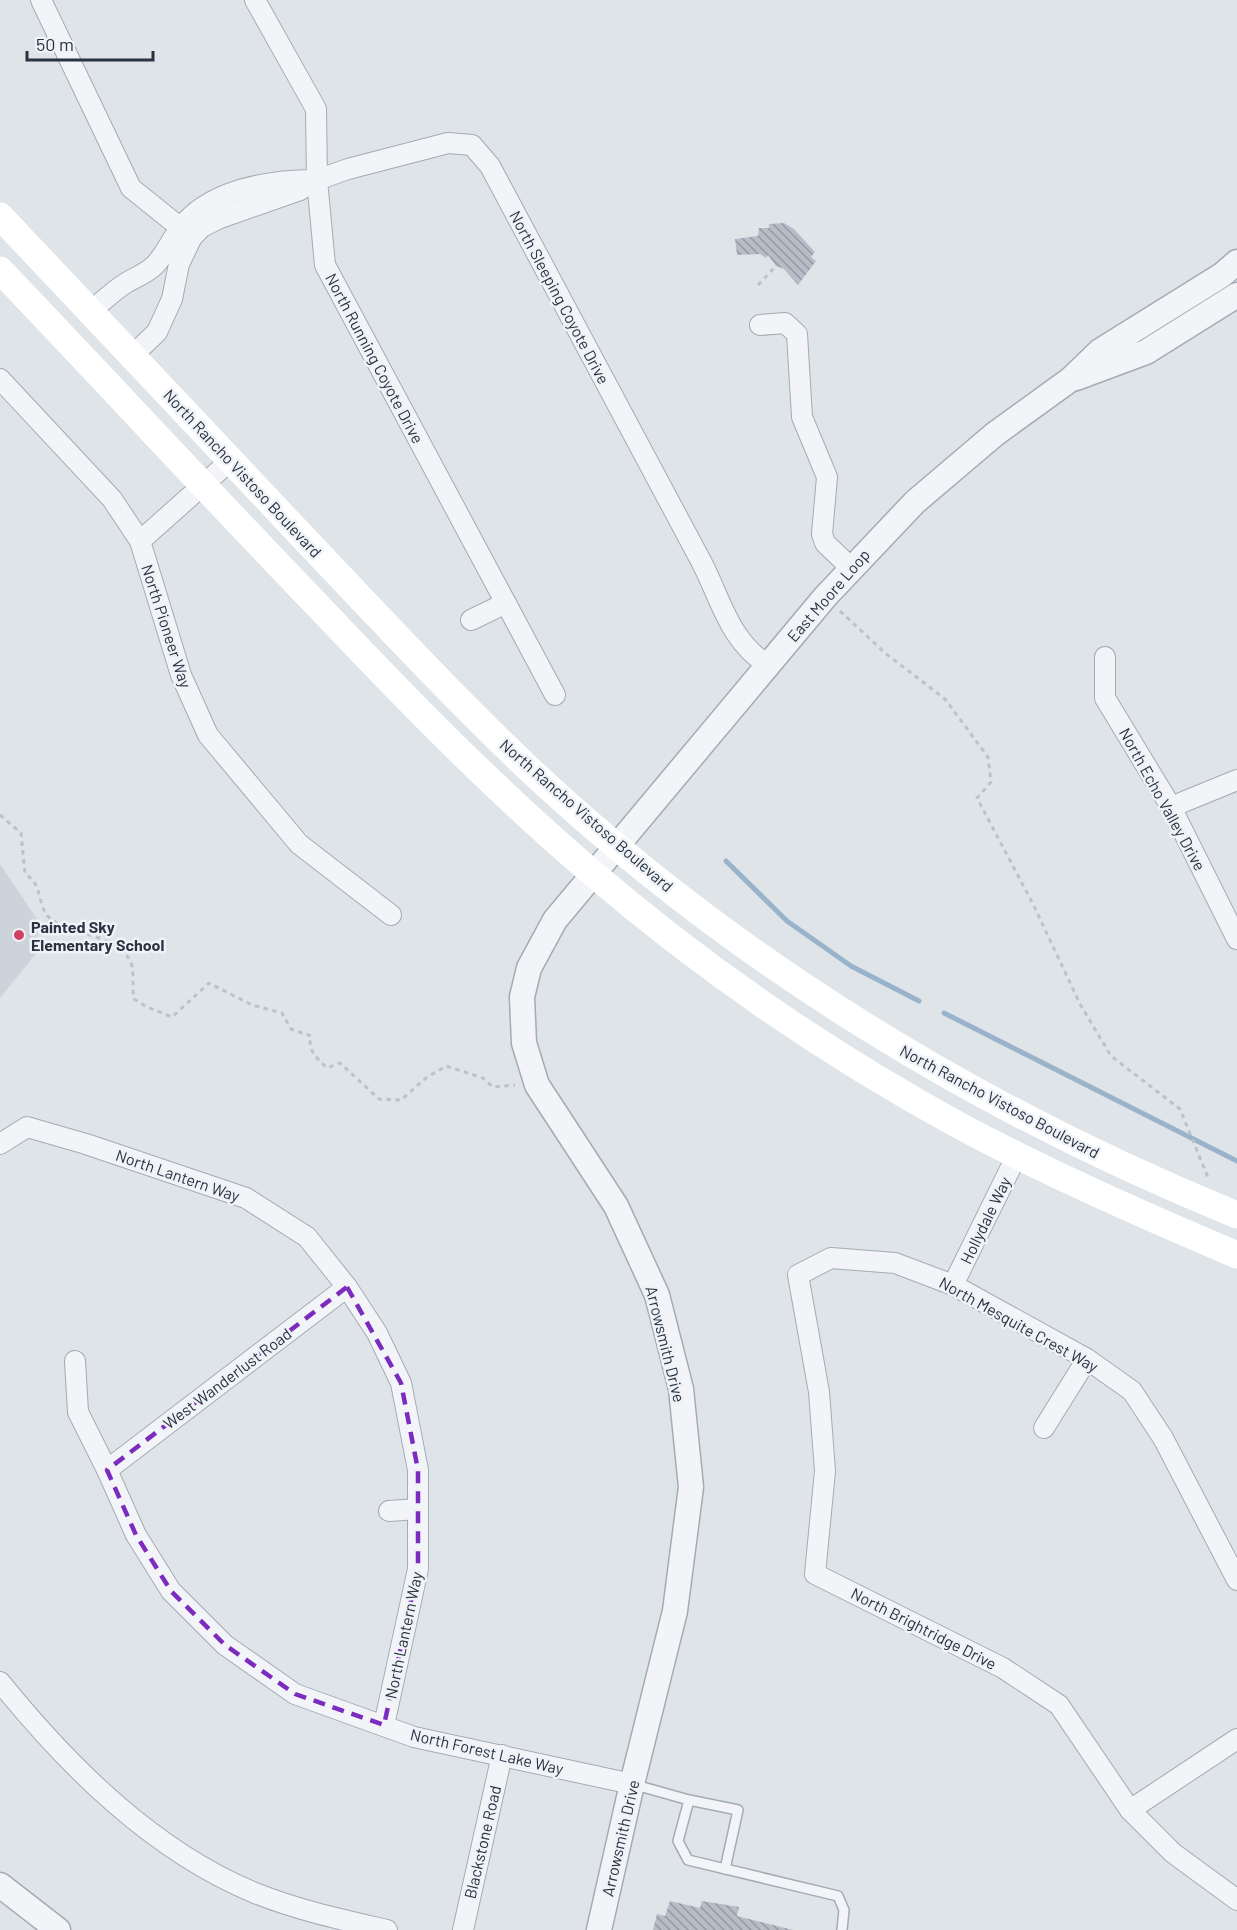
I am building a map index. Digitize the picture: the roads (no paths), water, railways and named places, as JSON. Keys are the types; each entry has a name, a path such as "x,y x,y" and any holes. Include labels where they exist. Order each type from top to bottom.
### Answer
{"main road":[{"name":"North Rancho Vistoso Boulevard","path":"0,216 442,684 532,772 618,846 720,927 904,1050 977,1092 1094,1151 1237,1215"},
{"path":"0,270 202,485 483,776 594,874 692,952 783,1017 959,1125 1116,1203 1237,1255"}],"street":[{"path":"40,0 131,188 186,232"},
{"name":"North Running Coyote Drive","path":"255,0 316,109 316,180 325,265 555,695"},
{"name":"North Sleeping Coyote Drive","path":"90,312 127,283 146,273 186,232 300,190 316,180 448,143 472,145 496,177 719,595 718,604 729,624 752,655 768,665"},
{"name":"North Sleeping Coyote Drive","path":"132,356 157,332 172,299 186,232"},
{"name":"East Moore Loop","path":"618,846 825,597 915,502 953,468 1071,379 1100,351 1222,275 1237,262"},
{"name":"East Moore Loop","path":"1071,379 1146,352 1237,295"},
{"path":"760,325 781,322 790,325 797,334 802,417 827,477 822,534 825,543 851,568"},
{"name":"North Pioneer Way","path":"0,379 112,499 140,541 181,675 208,735 299,844 391,915"},
{"path":"140,541 231,460"},
{"path":"471,620 506,603"},
{"name":"North Echo Valley Drive","path":"1105,657 1105,698 1171,807 1237,939"},
{"path":"1171,807 1237,780"},
{"name":"Arrowsmith Drive","path":"599,1930 675,1611 691,1487 681,1389 657,1295 616,1206 537,1085 528,1063 522,1025 522,997 529,968 555,920 618,846"},
{"name":"North Lantern Way","path":"0,1144 27,1127 246,1197 307,1237 348,1287 377,1333 401,1383 418,1470 418,1569 384,1725"},
{"name":"Hollydale Way","path":"953,1285 1017,1155"},
{"name":"North Mesquite Crest Way","path":"798,1275 831,1258 895,1263 953,1285 1088,1359 1132,1391 1162,1437 1237,1580"},
{"name":"North Brightridge Drive","path":"798,1275 819,1392 825,1470 815,1574 1003,1668 1059,1705 1131,1810 1173,1853 1237,1900"},
{"name":"West Wanderlust Road","path":"107,1470 348,1287"},
{"path":"1044,1428 1088,1359"},
{"name":"North Forest Lake Way","path":"75,1361 78,1412 136,1534 171,1591 225,1645 295,1694 414,1737 632,1784"},
{"path":"389,1511 418,1509"},
{"path":"0,1682 39,1731 99,1791 180,1852 255,1892 387,1930"},
{"path":"1131,1810 1237,1739"},
{"name":"Blackstone Road","path":"463,1930 502,1755"},
{"path":"0,1885 58,1930"}],"lane":[{"path":"632,1784 689,1800 738,1810 725,1869"},
{"path":"689,1800 678,1841 688,1860 838,1896 844,1910 842,1930"}],"waterway":[{"path":"726,861 787,921 851,966 919,1001"},
{"path":"944,1013 1237,1161"}],"place":[{"name":"Painted Sky Elementary School","path":"19,935"}]}
